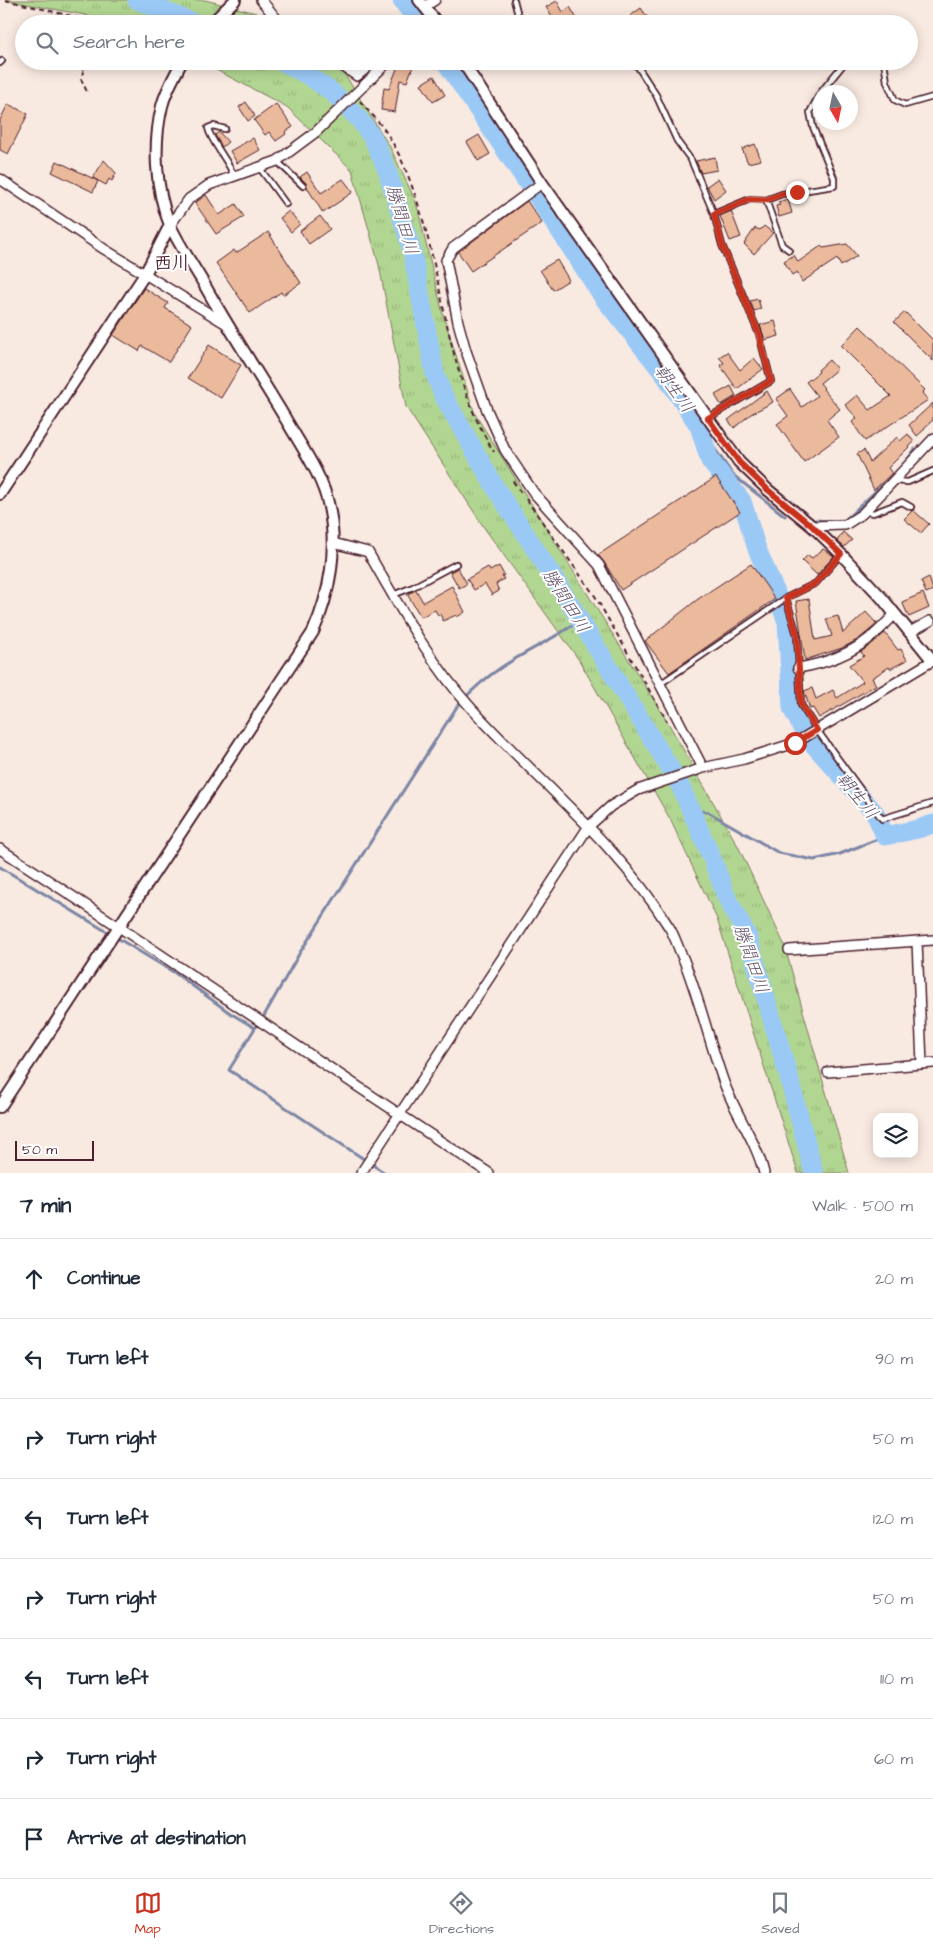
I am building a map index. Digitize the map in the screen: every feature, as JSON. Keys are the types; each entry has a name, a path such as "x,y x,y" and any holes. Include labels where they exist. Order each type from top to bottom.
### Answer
{"street":[{"path":"220,15 236,0"},
{"path":"261,0 274,15"},
{"path":"429,15 422,3 435,0"},
{"path":"0,1107 313,632 323,611 330,579 333,543 330,508 323,486 289,425 228,326 170,225 163,202 158,173 158,128 163,105 178,70"},
{"path":"348,70 357,76 364,70"},
{"path":"0,494 145,274 170,225 189,199 209,185 276,161 316,132 380,70"},
{"path":"361,1173 589,826 610,806 646,787 703,768 744,759 795,743 932,661 896,614 841,554 739,462 542,183 468,70"},
{"path":"0,179 104,249 228,326"},
{"path":"542,183 453,248 446,260 458,322 466,351 505,450 534,493 599,565 703,768"},
{"path":"812,526 845,526 865,511 933,438"},
{"path":"333,543 368,552 442,671 471,708 589,826 640,886 670,928 690,976 724,1082 761,1159 764,1173"},
{"path":"798,668 852,650 870,638 896,614"},
{"path":"910,632 930,621"},
{"path":"0,849 118,929 489,1173"},
{"path":"789,950 933,940"},
{"path":"917,941 922,1064"},
{"path":"828,1072 933,1063"}],"lane":[{"path":"514,0 518,15"},
{"path":"640,70 656,95 677,142 691,160 714,214 722,245 759,334 771,381 708,418"},
{"path":"827,85 839,70"},
{"path":"885,70 887,82 895,100 905,105 933,97"},
{"path":"813,107 810,112 813,127"},
{"path":"225,128 213,126 208,128 212,139 229,163 234,176"},
{"path":"714,214 750,199 766,200 782,194 834,186 834,178 814,130"},
{"path":"276,161 303,186"},
{"path":"259,168 286,204"},
{"path":"766,200 782,244 789,250"},
{"path":"893,481 908,482 933,471"},
{"path":"865,511 873,513 902,502 911,507"},
{"path":"660,684 786,598 816,583 841,554"},
{"path":"393,595 413,587 456,564"},
{"path":"786,598 797,635 801,705 817,730 882,819 933,803"}],"path":[{"path":"5,0 70,15"},
{"path":"83,70 80,79 88,94"},
{"path":"356,94 381,125 402,161 412,184 425,223 446,324 461,382 486,438 495,453"},
{"path":"509,475 595,596 670,726"}],"green space":[{"path":"5,0 205,0 259,15 85,15"},
{"path":"216,70 340,70 344,73 390,147 416,202 444,318 475,414 667,721 738,846 784,944 849,1173 798,1173 717,919 670,819 579,660 485,529 406,407 379,265 352,170 287,107"}],"building":[{"path":"557,1 563,12 570,7 575,15 551,15 546,7"},
{"path":"641,8 646,15 631,15"},
{"path":"396,70 412,70 407,82 400,80 395,112 381,110 384,88 389,89"},
{"path":"434,76 445,95 433,102 421,84"},
{"path":"246,102 255,116 248,121 239,107"},
{"path":"8,104 28,114 8,154 0,150 0,120"},
{"path":"276,104 293,127 276,141 269,132 265,135 254,120"},
{"path":"219,132 228,142 222,147 215,135"},
{"path":"479,135 490,154 478,161 467,142"},
{"path":"253,138 260,150 237,163 230,151"},
{"path":"755,144 761,160 748,163 742,149"},
{"path":"715,157 717,170 701,173 696,161"},
{"path":"104,160 116,173 112,181 109,179 106,185 93,178"},
{"path":"57,161 98,181 93,192 52,172"},
{"path":"307,172 321,193 343,179 353,192 323,213 306,183 300,177"},
{"path":"718,178 726,190 714,199 707,186"},
{"path":"206,195 219,215 236,204 244,217 216,234 195,203"},
{"path":"788,199 792,213 779,217 776,206 780,205 778,202"},
{"path":"527,201 542,223 471,271 458,252"},
{"path":"289,211 300,224 291,232 280,218"},
{"path":"731,211 741,237 730,241 720,216"},
{"path":"320,216 330,229 309,244 300,231"},
{"path":"764,226 773,233 754,254 744,244 755,228 760,230"},
{"path":"268,232 301,283 283,295 281,292 250,313 216,263 234,250 236,253"},
{"path":"847,244 857,256 841,266 837,259 802,282 797,272 792,275 784,261 794,255 798,262 821,246 823,248"},
{"path":"557,260 569,280 553,290 540,270"},
{"path":"144,288 168,303 165,308 192,325 169,362 142,346 139,351 113,335"},
{"path":"758,299 761,309 754,311 750,301"},
{"path":"905,312 933,340 933,361 894,322"},
{"path":"775,321 779,336 765,340 760,325"},
{"path":"860,326 925,390 922,393 928,400 865,441 852,422 857,418 845,405 857,395 870,410 891,396 841,346"},
{"path":"209,345 241,365 221,398 188,378"},
{"path":"727,352 740,370 754,358 763,369 737,389 720,365 724,363 719,357"},
{"path":"829,360 837,369 820,383 840,409 827,420 839,437 804,462 777,424 788,416 776,399 790,389 802,407 817,396 806,382 819,372 818,370"},
{"path":"731,386 736,396 721,405 715,395"},
{"path":"767,391 773,402 751,414 734,428 728,420"},
{"path":"933,403 933,420 917,436 909,425"},
{"path":"908,434 914,442 888,468 892,473 874,490 857,454 864,450 870,462 897,437 900,441"},
{"path":"716,477 740,512 621,590 598,555"},
{"path":"913,510 929,524 921,533 904,519"},
{"path":"843,532 852,540 844,547 837,541"},
{"path":"823,549 834,556 817,575 802,561 808,555 812,558"},
{"path":"751,564 775,599 669,673 645,641 698,599"},
{"path":"499,566 504,579 496,584 499,591 492,595 485,584 474,590 467,579 488,567 490,571"},
{"path":"458,568 467,584 459,588 450,572"},
{"path":"929,577 933,590 926,593 921,581"},
{"path":"452,586 465,612 457,617 456,615 443,621 440,614 438,615 435,610 421,617 407,594 416,590 423,602"},
{"path":"923,593 929,608 909,617 902,602"},
{"path":"809,599 815,640 832,636 826,619 838,616 843,633 866,612 877,624 859,639 842,648 805,660 796,601"},
{"path":"885,633 898,650 901,649 907,660 890,669 889,667 872,678 876,685 819,718 813,708 810,709 804,691 812,688 816,699 833,690 837,698 863,682 849,665 864,656 861,652"}],"waterway":[{"name":"勝間田川","path":"137,0 174,15"},
{"name":"朝生川","path":"402,0 413,15"},
{"name":"勝間田川","path":"298,70 332,92 359,119 373,138 387,170 412,251 435,374 444,397 495,487 566,597 679,783 712,858 726,896 748,937 788,1074 814,1173"},
{"name":"朝生川","path":"451,70 529,185"},
{"name":"朝生川","path":"537,196 603,297 665,375 699,426 710,461 742,501 757,549 778,598"},
{"path":"699,426 733,475 785,516"},
{"path":"905,463 915,449"},
{"path":"816,520 845,520 895,473"},
{"name":"朝生川","path":"781,606 787,622 792,708 802,728"},
{"path":"385,1173 229,1070 264,1016 299,954 458,705 493,673 580,620"},
{"name":"朝生川","path":"813,744 875,813 885,836 933,824"},
{"path":"691,810 708,812 779,853 814,860 840,854 885,836"},
{"path":"0,867 175,973 230,1013 255,1028"}],"district":[{"name":"西川","path":"172,263"}],"route":[{"path":"795,743 817,730 801,705 797,635 786,598 816,583 841,554 739,462 708,418 771,381 759,334 722,245 714,214 750,199 766,200 782,194 797,192"}]}
